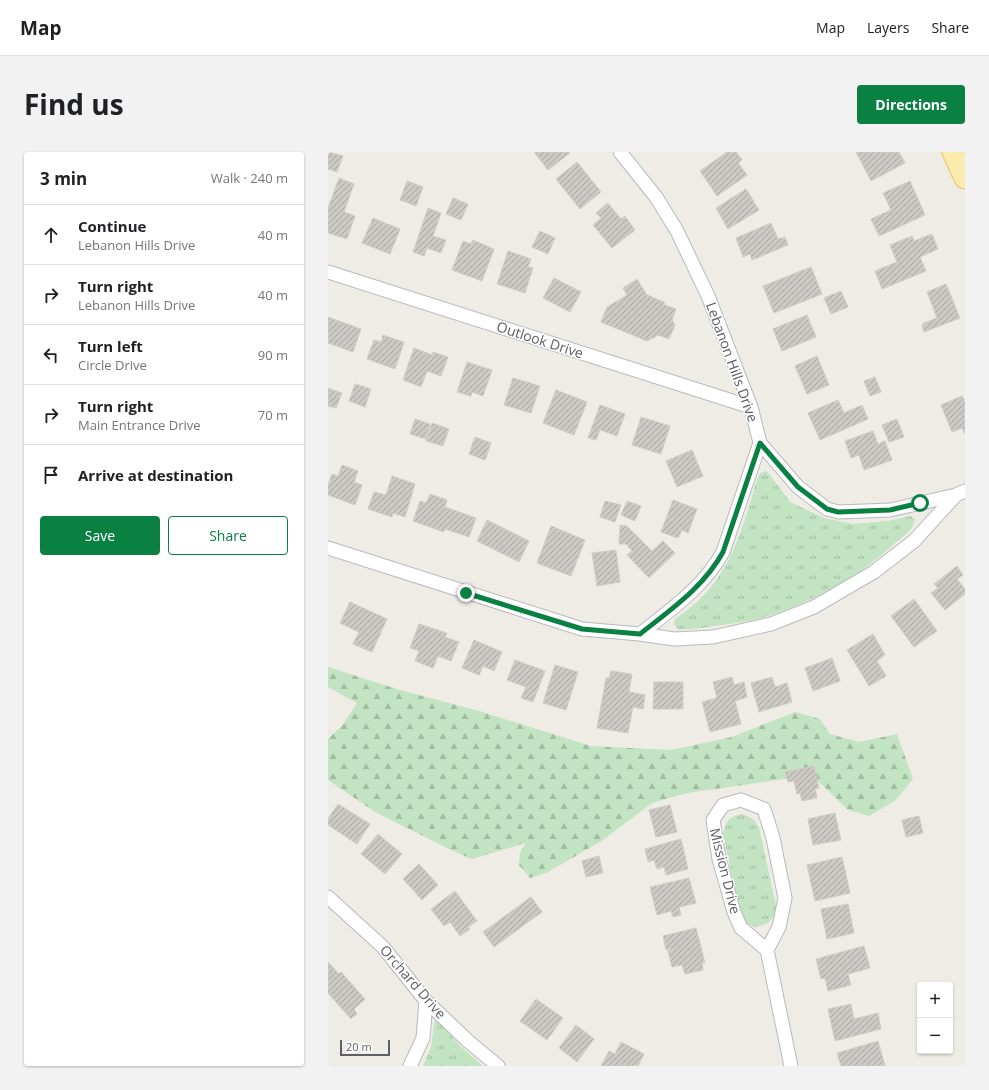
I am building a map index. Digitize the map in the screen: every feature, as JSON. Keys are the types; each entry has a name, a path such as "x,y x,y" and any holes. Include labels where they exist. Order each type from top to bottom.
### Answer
{"main road":[{"path":"956,153 965,178"}],"street":[{"name":"Lebanon Hills Drive","path":"620,152 656,197 677,231 708,296 751,407 760,443 798,487 827,509 838,512 890,510 960,493"},
{"name":"Outlook Drive","path":"328,272 751,407"},
{"path":"640,634 691,592 718,561 723,552 760,443"},
{"path":"328,548 582,629 640,634 674,639 713,636 771,624 814,607 874,572 914,540 960,493"},
{"name":"Mission Drive","path":"742,800 764,810 773,838 785,898 779,927 767,950 741,928 734,912 719,859 713,820 723,805 742,800"},
{"name":"Orchard Drive","path":"328,897 383,947 426,1001 469,1042 498,1066"},
{"path":"767,950 791,1066"},
{"path":"410,1066 423,1038 426,1001"}],"green space":[{"path":"766,471 790,502 824,518 853,524 887,521 911,516 915,519 914,523 903,537 864,568 834,587 801,604 768,616 748,621 696,629 678,629 674,624 675,619 696,603 721,574 736,544 760,473"},
{"path":"328,667 400,690 479,711 591,746 671,750 732,737 795,712 820,719 830,734 859,742 897,734 913,779 896,800 869,816 848,810 817,780 784,779 687,793 652,803 600,842 546,873 530,878 519,865 520,852 526,843 472,859 375,812 328,780 328,739 342,726 357,703 328,687"},
{"path":"743,814 753,819 759,827 776,906 774,917 766,924 756,927 747,924 740,915 723,834 726,825 731,818"},
{"path":"435,1018 462,1048 483,1066 423,1066 431,1047"}],"building":[{"path":"328,152 343,156 337,172 328,169"},
{"path":"534,152 569,152 570,153 548,170"},
{"path":"727,152 736,152 742,160 738,163 747,175 717,196 700,171"},
{"path":"856,152 899,152 905,163 871,181"},
{"path":"577,162 601,192 580,209 556,179"},
{"path":"339,178 354,184 344,212 355,216 347,239 328,233 328,208"},
{"path":"407,181 423,187 416,206 400,200"},
{"path":"910,181 925,215 879,236 871,219 891,210 883,193"},
{"path":"746,189 759,210 728,229 716,208"},
{"path":"453,198 468,204 461,220 446,214"},
{"path":"608,203 621,219 625,216 635,230 612,248 593,225 601,218 596,213"},
{"path":"428,208 441,213 433,236 446,240 441,253 427,248 424,256 413,252"},
{"path":"373,218 400,229 390,254 362,243"},
{"path":"771,223 778,239 785,237 788,245 752,260 750,254 743,257 736,238"},
{"path":"540,231 555,238 548,254 532,247"},
{"path":"932,234 938,249 920,257 926,271 882,289 875,271 897,262 890,245 912,236 914,241"},
{"path":"473,240 494,249 482,281 452,270 463,241 471,244"},
{"path":"508,251 531,259 528,267 533,268 525,293 497,284"},
{"path":"811,267 822,294 774,313 763,286"},
{"path":"554,278 581,292 570,312 543,298"},
{"path":"637,279 647,295 676,309 672,320 675,325 669,339 658,335 647,341 601,322 607,307 627,295 623,288"},
{"path":"946,284 960,318 924,332 922,326 924,323 937,318 927,292"},
{"path":"841,291 848,307 831,314 824,298"},
{"path":"807,315 816,337 782,351 773,329"},
{"path":"328,317 361,329 353,352 328,343"},
{"path":"383,335 404,342 395,369 367,359 374,340 381,342"},
{"path":"414,348 432,355 433,352 448,357 441,376 427,371 421,387 403,380"},
{"path":"817,356 829,385 807,394 795,366"},
{"path":"467,362 492,370 483,396 472,392 471,396 457,392"},
{"path":"875,377 881,392 870,396 864,381"},
{"path":"513,378 540,386 531,413 504,405"},
{"path":"355,384 371,389 365,407 349,401"},
{"path":"328,388 342,393 336,408 328,406"},
{"path":"556,390 587,402 574,435 543,423"},
{"path":"962,396 965,401 965,434 962,428 952,432 941,405"},
{"path":"838,400 844,413 862,405 868,419 820,440 808,413"},
{"path":"600,405 625,414 617,436 600,430 596,440 588,438"},
{"path":"641,417 670,426 661,454 632,445"},
{"path":"415,419 430,424 426,439 410,434"},
{"path":"897,419 904,437 889,442 882,425"},
{"path":"432,423 449,429 443,446 426,441"},
{"path":"873,431 878,444 885,441 892,460 864,470 859,455 851,458 845,441"},
{"path":"475,437 491,443 485,460 469,454"},
{"path":"692,450 703,476 677,487 666,461"},
{"path":"342,465 358,471 354,482 362,485 355,505 328,495 328,485 332,474 338,476"},
{"path":"392,476 415,484 405,517 393,513 392,517 368,509 374,492 386,495"},
{"path":"430,494 447,500 445,507 476,518 469,537 445,529 444,532 413,521 420,501 426,503"},
{"path":"673,500 697,509 688,533 682,530 678,538 661,532"},
{"path":"605,501 621,505 615,522 600,517"},
{"path":"627,501 641,506 635,521 621,515"},
{"path":"487,520 529,541 519,562 477,541"},
{"path":"620,525 627,526 652,551 663,541 675,553 649,578 627,555 632,551 626,544 619,544"},
{"path":"551,526 585,540 571,576 537,563"},
{"path":"616,550 620,582 597,586 592,553"},
{"path":"957,566 963,575 957,579 965,589 965,594 945,610 931,593 938,588 934,584"},
{"path":"914,599 937,631 914,647 891,616"},
{"path":"350,602 387,619 372,652 353,644 359,632 340,623"},
{"path":"419,624 447,633 445,637 459,642 451,661 438,656 433,668 415,661 419,651 410,648"},
{"path":"873,634 885,655 877,661 886,676 869,686 847,650"},
{"path":"474,640 502,652 494,671 483,666 479,675 462,668"},
{"path":"832,658 840,681 813,691 805,668"},
{"path":"515,660 545,671 533,702 521,698 526,687 507,680"},
{"path":"555,665 578,672 566,710 543,703"},
{"path":"611,671 632,674 629,692 645,695 643,709 633,707 628,733 597,728 606,678 609,678"},
{"path":"732,677 734,685 744,682 747,697 735,701 741,724 710,732 702,702 717,698 713,682"},
{"path":"772,677 775,687 787,683 792,702 759,712 751,683"},
{"path":"654,682 683,682 683,709 653,709"},
{"path":"814,766 819,788 815,789 817,798 802,801 800,793 797,794 794,781 788,782 785,772"},
{"path":"338,804 370,824 357,844 328,825 328,819"},
{"path":"670,805 677,832 656,837 649,810"},
{"path":"835,813 841,840 813,845 808,819"},
{"path":"919,816 923,833 906,837 902,820"},
{"path":"378,834 402,854 385,874 361,854"},
{"path":"681,839 688,869 666,875 664,867 657,869 654,860 648,862 645,849"},
{"path":"599,856 603,873 586,877 582,861"},
{"path":"842,857 850,893 815,901 807,865"},
{"path":"419,864 438,885 422,900 403,879"},
{"path":"689,878 696,903 679,907 681,915 673,917 671,911 657,915 650,887"},
{"path":"455,891 477,921 468,927 470,929 460,936 450,922 444,926 431,909"},
{"path":"531,897 542,912 494,947 483,932"},
{"path":"848,904 854,933 827,939 821,909"},
{"path":"696,928 705,963 702,963 703,970 685,974 682,965 672,967 668,951 674,949 666,950 663,936"},
{"path":"864,946 870,968 848,974 851,985 828,991 825,978 821,979 816,959"},
{"path":"328,962 339,974 341,972 365,999 354,1009 357,1014 351,1019 328,993"},
{"path":"536,999 563,1018 547,1040 520,1021"},
{"path":"851,1004 854,1019 878,1013 881,1029 835,1041 828,1009"},
{"path":"576,1025 594,1039 577,1062 559,1048"},
{"path":"878,1041 885,1066 841,1066 837,1053"},
{"path":"621,1042 644,1054 638,1066 601,1066 609,1051 615,1054"}],"route":[{"path":"466,593 582,629 640,634 691,592 718,561 723,552 760,443 798,487 827,509 838,512 890,510 920,503"}]}
